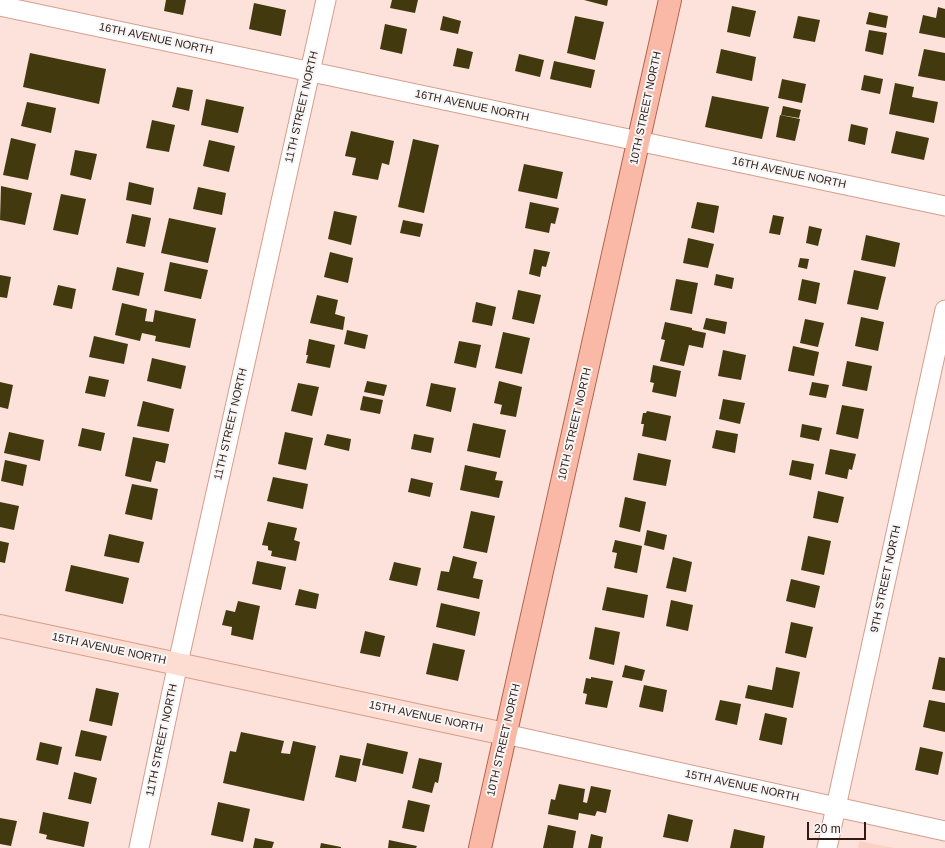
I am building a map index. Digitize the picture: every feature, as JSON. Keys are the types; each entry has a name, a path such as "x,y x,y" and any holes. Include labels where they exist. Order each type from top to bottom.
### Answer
{"main road":[{"name":"10TH STREET NORTH","path":"480,848 670,0"}],"street":[{"name":"11TH STREET NORTH","path":"139,848 178,663 326,0"},
{"name":"16TH AVENUE NORTH","path":"0,6 945,206"},
{"name":"9TH STREET NORTH","path":"826,848 945,310"},
{"name":"15TH AVENUE NORTH","path":"0,626 178,663 945,831"}],"shaded area":[{"path":"859,841 894,848 858,848"}],"building":[{"path":"166,0 186,0 183,15 164,11"},
{"path":"392,0 418,0 415,13 390,8"},
{"path":"584,0 608,0 607,6"},
{"path":"254,3 286,10 281,36 249,29"},
{"path":"732,6 756,11 750,37 727,32"},
{"path":"938,7 945,9 945,38 919,33 923,15 936,18"},
{"path":"869,12 888,16 886,28 866,24"},
{"path":"443,16 461,21 458,34 440,30"},
{"path":"575,16 604,22 595,60 567,53"},
{"path":"798,16 820,20 815,42 793,38"},
{"path":"385,24 407,29 402,54 380,49"},
{"path":"869,30 887,33 883,55 865,51"},
{"path":"457,48 473,52 469,69 453,66"},
{"path":"721,49 756,57 752,81 716,73"},
{"path":"924,49 945,53 945,81 918,76"},
{"path":"30,53 106,69 99,104 23,87"},
{"path":"519,54 544,60 540,77 515,71"},
{"path":"554,61 595,70 591,88 550,79"},
{"path":"864,75 883,79 880,94 861,90"},
{"path":"782,79 806,84 802,103 778,98"},
{"path":"895,83 914,87 912,97 938,102 934,123 889,114"},
{"path":"177,87 193,90 189,111 172,107"},
{"path":"712,96 769,107 762,139 705,127"},
{"path":"206,99 244,107 238,133 201,125"},
{"path":"27,102 56,108 51,133 21,126"},
{"path":"783,106 801,110 799,118 781,115"},
{"path":"780,115 800,119 795,141 776,137"},
{"path":"152,120 175,125 169,152 146,148"},
{"path":"851,124 868,128 865,145 848,141"},
{"path":"351,131 394,141 389,165 382,163 378,180 352,175 356,158 345,156"},
{"path":"896,131 929,138 924,160 891,153"},
{"path":"11,138 36,144 28,180 3,175"},
{"path":"413,139 439,145 424,213 398,207"},
{"path":"209,140 235,146 229,172 203,166"},
{"path":"75,150 97,154 91,180 70,175"},
{"path":"524,164 563,172 557,199 518,191"},
{"path":"129,182 154,188 151,205 126,200"},
{"path":"1,186 32,193 25,225 0,220"},
{"path":"198,187 226,193 222,215 193,209"},
{"path":"61,194 86,199 78,235 53,230"},
{"path":"530,202 559,208 555,224 551,223 549,233 525,228"},
{"path":"697,202 719,206 714,233 691,228"},
{"path":"334,211 357,216 351,245 328,239"},
{"path":"132,214 151,218 145,247 126,243"},
{"path":"773,215 784,217 780,235 769,233"},
{"path":"169,218 216,228 208,263 161,253"},
{"path":"403,220 423,224 420,237 400,233"},
{"path":"809,226 822,229 818,246 806,243"},
{"path":"866,235 900,243 895,267 861,260"},
{"path":"688,238 714,244 708,268 683,263"},
{"path":"534,249 550,252 546,267 542,266 540,277 529,274"},
{"path":"330,252 353,258 348,283 324,277"},
{"path":"800,258 809,259 807,269 798,267"},
{"path":"170,262 208,270 201,299 164,291"},
{"path":"117,267 144,273 139,296 112,290"},
{"path":"854,270 886,277 878,310 847,304"},
{"path":"716,274 734,278 732,289 714,285"},
{"path":"0,275 11,277 7,298 0,297"},
{"path":"676,279 698,283 692,314 670,310"},
{"path":"802,279 820,283 816,304 798,300"},
{"path":"58,285 76,289 72,309 53,305"},
{"path":"518,290 541,295 534,324 512,319"},
{"path":"317,295 338,300 335,314 345,317 343,330 310,323"},
{"path":"476,302 496,307 492,326 472,322"},
{"path":"122,303 147,309 145,321 153,322 155,310 196,319 190,348 155,341 156,336 142,333 140,341 115,335"},
{"path":"861,317 884,322 878,351 855,346"},
{"path":"706,318 727,322 725,334 703,329"},
{"path":"805,319 824,323 818,347 800,343"},
{"path":"665,322 692,328 692,330 706,333 703,348 689,345 684,366 660,361 665,340 661,339"},
{"path":"347,330 368,335 365,349 344,344"},
{"path":"503,332 530,338 522,374 495,368"},
{"path":"94,336 128,344 124,364 89,357"},
{"path":"309,339 335,345 330,368 306,363"},
{"path":"459,341 481,345 476,368 454,363"},
{"path":"793,346 819,352 814,376 788,371"},
{"path":"723,350 746,355 741,380 718,376"},
{"path":"152,358 186,366 181,389 147,381"},
{"path":"847,361 872,366 867,391 842,386"},
{"path":"653,365 681,371 676,397 652,392 654,383 650,382"},
{"path":"89,376 109,380 105,397 85,393"},
{"path":"367,381 387,385 384,396 364,392"},
{"path":"499,381 522,387 516,417 500,414 502,405 494,403"},
{"path":"0,382 13,385 8,409 0,407"},
{"path":"812,382 829,385 826,398 809,395"},
{"path":"298,383 319,387 312,416 291,411"},
{"path":"431,383 456,388 451,412 426,406"},
{"path":"363,396 383,400 380,414 360,410"},
{"path":"723,399 745,403 740,424 719,419"},
{"path":"143,401 174,409 169,432 137,426"},
{"path":"842,405 864,409 858,439 836,434"},
{"path":"647,411 671,416 666,441 642,436 644,424 641,424 643,413 646,413"},
{"path":"473,423 506,430 500,458 467,451"},
{"path":"802,424 822,428 819,441 800,437"},
{"path":"82,428 105,433 101,451 78,446"},
{"path":"716,430 738,434 735,453 712,448"},
{"path":"9,432 44,440 40,461 4,453"},
{"path":"285,432 313,438 306,470 278,464"},
{"path":"327,434 351,439 349,451 324,445"},
{"path":"414,434 434,438 431,453 411,449"},
{"path":"133,437 169,444 165,463 156,461 151,482 125,476"},
{"path":"830,449 856,454 852,470 849,469 847,479 825,474"},
{"path":"638,453 671,460 666,486 633,480"},
{"path":"5,460 27,465 23,486 1,481"},
{"path":"792,460 814,464 811,480 789,475"},
{"path":"465,465 497,472 495,480 503,481 499,498 460,490"},
{"path":"273,477 308,484 303,509 267,501"},
{"path":"411,478 433,483 430,497 408,492"},
{"path":"132,484 158,489 152,520 125,514"},
{"path":"818,491 844,497 838,523 813,518"},
{"path":"625,497 646,502 640,532 619,527"},
{"path":"0,502 19,506 14,530 0,527"},
{"path":"471,511 495,516 487,553 463,548"},
{"path":"268,522 297,528 294,540 300,542 296,561 271,556 272,551 268,550 268,546 262,545"},
{"path":"647,530 667,535 664,550 644,545"},
{"path":"109,534 144,542 139,563 104,556"},
{"path":"808,536 831,541 824,575 801,570"},
{"path":"615,540 642,546 637,573 614,568 617,553 612,552"},
{"path":"0,541 9,543 5,563 0,562"},
{"path":"453,556 477,562 473,578 483,580 479,599 437,590 441,571 449,572"},
{"path":"673,557 692,562 686,592 666,588"},
{"path":"257,561 286,567 281,590 252,584"},
{"path":"394,562 421,568 417,586 389,580"},
{"path":"71,565 129,578 123,604 65,591"},
{"path":"791,579 820,586 815,608 786,601"},
{"path":"607,587 648,595 644,618 602,610"},
{"path":"299,589 319,594 316,609 295,605"},
{"path":"671,600 693,605 688,631 666,626"},
{"path":"238,601 260,606 253,640 231,635 232,627 222,625 226,610 235,612"},
{"path":"441,603 480,612 475,636 436,627"},
{"path":"791,622 813,627 806,658 785,653"},
{"path":"595,627 620,632 614,665 589,659"},
{"path":"365,631 385,636 380,657 360,653"},
{"path":"433,643 465,650 458,681 426,674"},
{"path":"939,657 945,658 945,691 932,689"},
{"path":"625,665 645,670 642,681 622,677"},
{"path":"776,667 800,672 793,708 745,698 748,685 772,690"},
{"path":"591,677 613,681 607,708 585,704 587,694 583,693 586,678 591,679"},
{"path":"644,685 667,690 663,712 639,707"},
{"path":"96,688 119,693 112,726 89,721"},
{"path":"720,700 741,704 737,725 715,720"},
{"path":"929,700 945,703 945,732 923,727"},
{"path":"765,713 787,718 782,745 759,740"},
{"path":"81,730 107,736 101,761 75,756"},
{"path":"241,732 284,741 281,753 290,754 293,741 316,746 304,801 223,783 230,751 236,752"},
{"path":"40,742 62,747 58,765 36,760"},
{"path":"367,743 408,752 403,774 362,765"},
{"path":"920,747 943,752 938,775 915,770"},
{"path":"340,755 361,759 356,782 335,777"},
{"path":"419,758 442,763 438,783 435,782 432,793 412,788"},
{"path":"74,772 97,778 91,804 68,799"},
{"path":"559,784 585,789 583,802 587,803 591,786 611,790 606,813 597,811 595,816 579,813 578,820 548,814 551,799 555,800"},
{"path":"408,800 430,805 424,832 402,828"},
{"path":"218,802 250,809 243,842 211,835"},
{"path":"43,812 89,822 84,847 46,839 47,835 39,833"},
{"path":"668,814 693,820 688,842 663,837"},
{"path":"0,818 17,821 11,846 0,844"},
{"path":"548,825 576,831 573,848 543,848"},
{"path":"734,829 765,836 763,848 730,848"},
{"path":"591,834 603,837 601,848 588,848"},
{"path":"255,838 274,842 272,848 253,848"},
{"path":"389,840 417,846 416,848 388,848"},
{"path":"321,843 341,847 341,848 320,848"}]}
